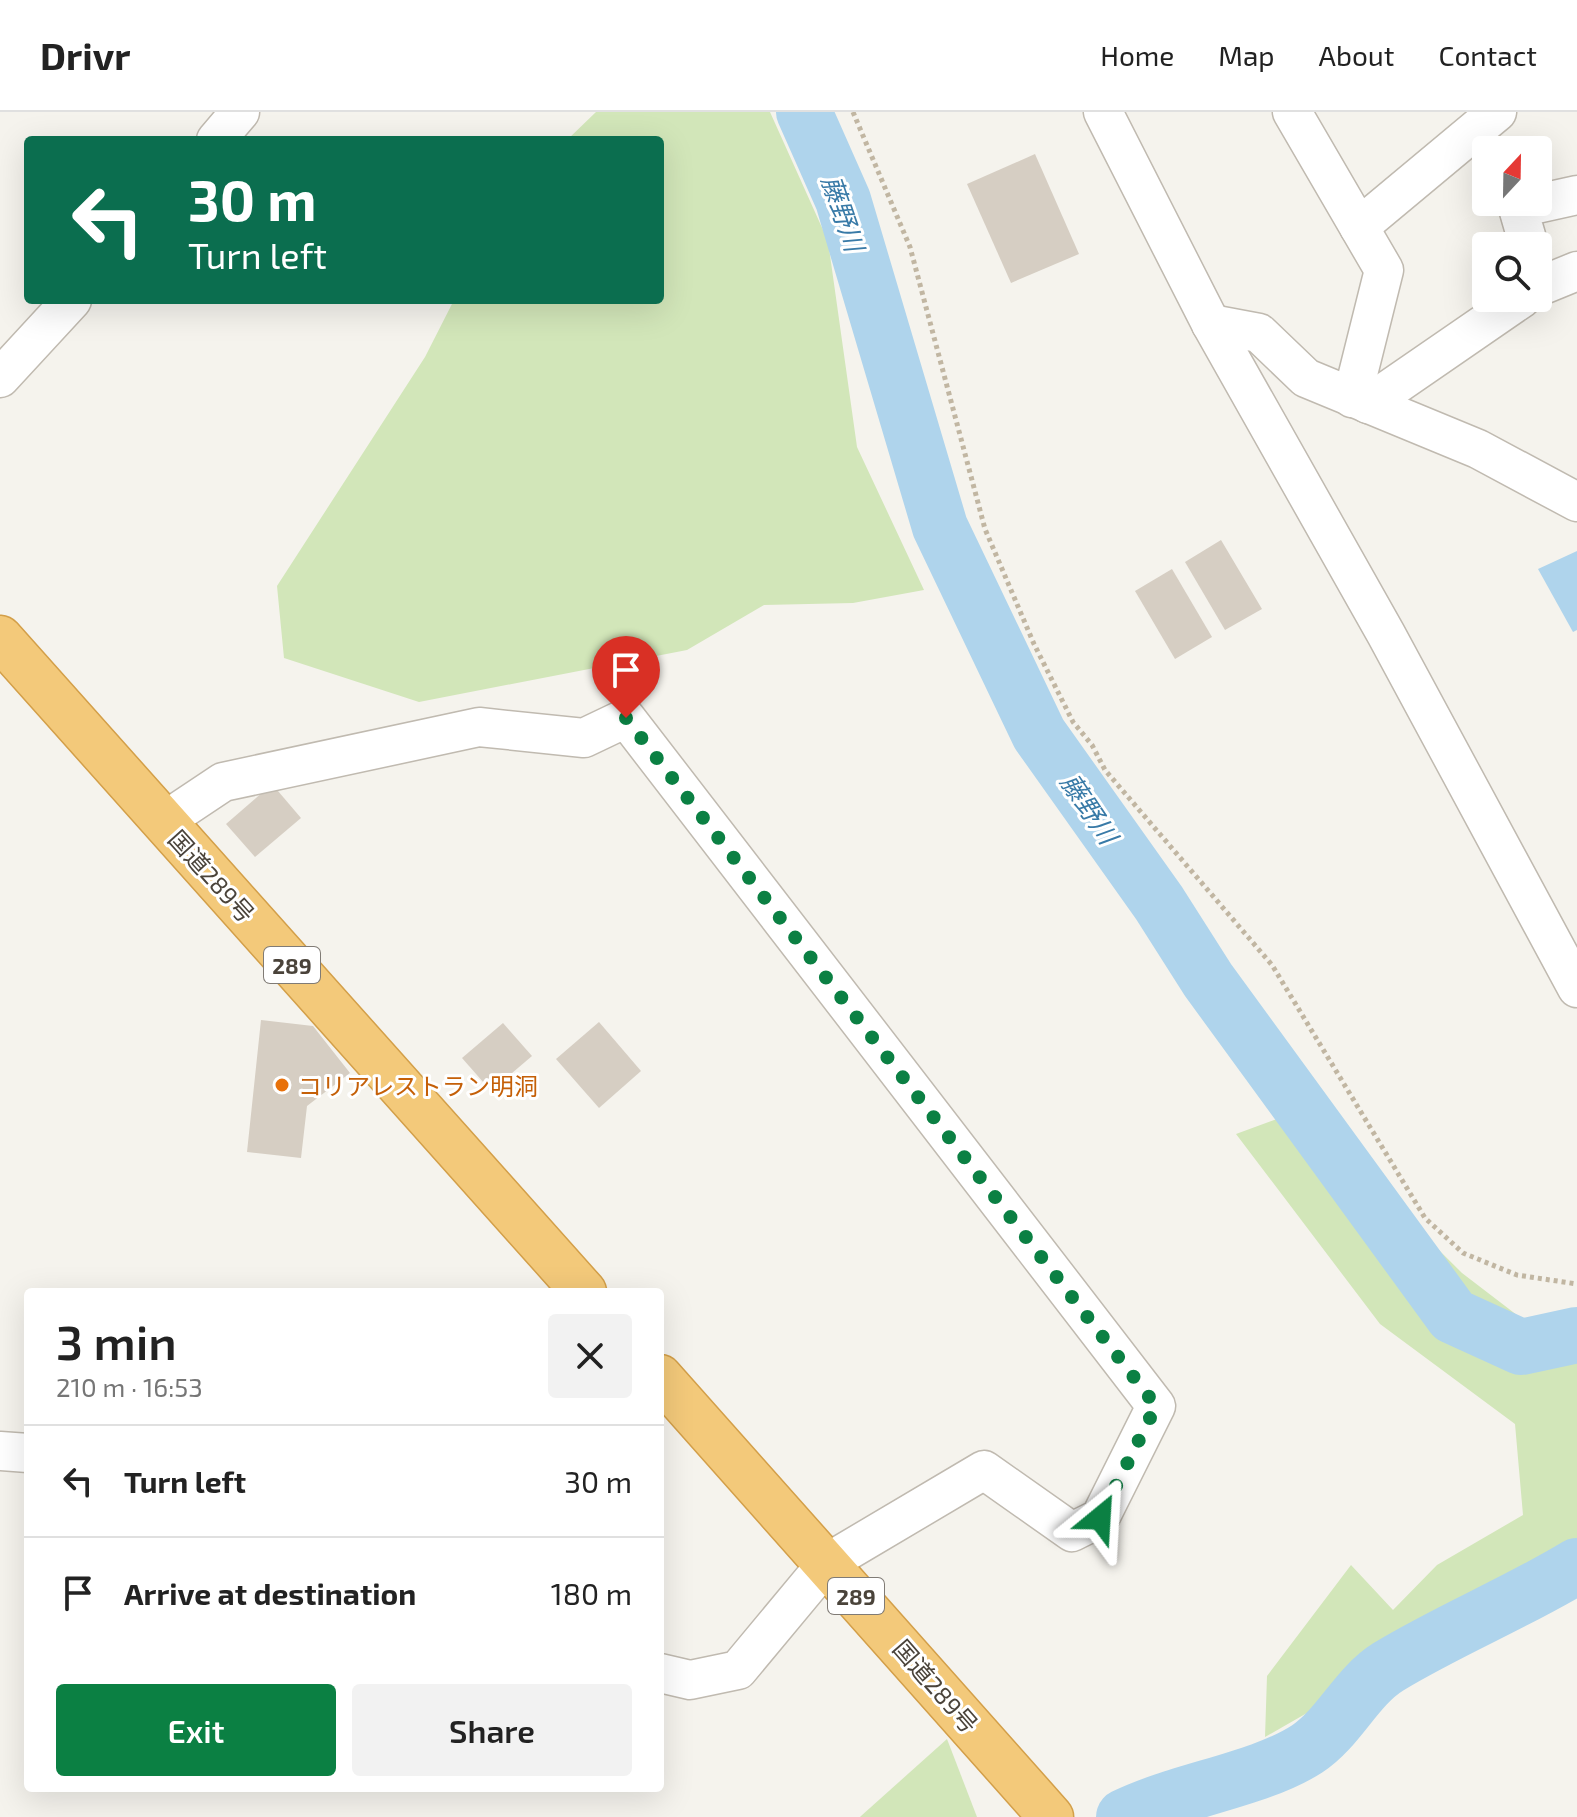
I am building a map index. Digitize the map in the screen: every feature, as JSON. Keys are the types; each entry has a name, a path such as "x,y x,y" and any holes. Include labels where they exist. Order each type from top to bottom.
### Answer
{"highway":[{"name":"国道289号","path":"0,638 580,1288"},
{"name":"国道289号","path":"664,1381 1051,1817"}],"street":[{"path":"219,136 240,112"},
{"path":"1103,112 1211,324 1386,634 1577,988"},
{"path":"1292,112 1384,270 1360,401"},
{"path":"1359,227 1497,112"},
{"path":"1525,232 1518,208 1577,195"},
{"path":"1552,280 1577,271"},
{"path":"0,378 68,304"},
{"path":"1360,401 1495,312"},
{"path":"1211,324 1259,333 1306,378 1478,449 1577,502"},
{"path":"163,822 223,782 479,727 584,738 626,718 1156,1406 1100,1518 1072,1532 984,1470 827,1563 738,1670 690,1680 664,1674"},
{"path":"0,1451 24,1453"}],"path":[{"path":"853,112 910,247 985,529 1034,644 1073,722 1092,745 1105,770 1272,965 1425,1218 1463,1253 1517,1275 1577,1284"}],"green space":[{"path":"596,112 770,112 828,241 857,447 924,590 853,603 764,605 687,650 419,702 284,658 277,586 425,357 452,304 664,304 664,136 571,136"},
{"path":"1299,1111 1462,1273 1577,1361 1577,1553 1432,1650 1380,1671 1265,1737 1267,1676 1351,1565 1393,1610 1437,1565 1523,1515 1515,1424 1380,1324 1236,1134"},
{"path":"947,1739 977,1817 860,1817 861,1816"}],"water":[{"path":"1577,551 1577,630 1573,632 1538,569"}],"building":[{"path":"1035,154 1079,254 1011,283 967,184"},
{"path":"1221,540 1262,609 1225,630 1185,562"},
{"path":"1172,569 1212,637 1175,659 1135,591"},
{"path":"272,784 301,818 255,857 226,824"},
{"path":"261,1020 313,1026 350,1073 307,1106 301,1158 247,1152"},
{"path":"599,1022 641,1071 599,1108 556,1059"},
{"path":"503,1023 532,1056 491,1091 462,1058"}],"waterway":[{"name":"藤野川","path":"804,112 843,200 940,527 1039,734 1159,903 1208,980 1453,1316 1521,1347 1577,1335"},
{"path":"1124,1817 1288,1760 1329,1730 1366,1685 1388,1667 1577,1566"}],"place":[{"name":"コリアレストラン明洞","path":"282,1085"}],"route":[{"path":"626,718 1156,1406 1100,1518"}]}
